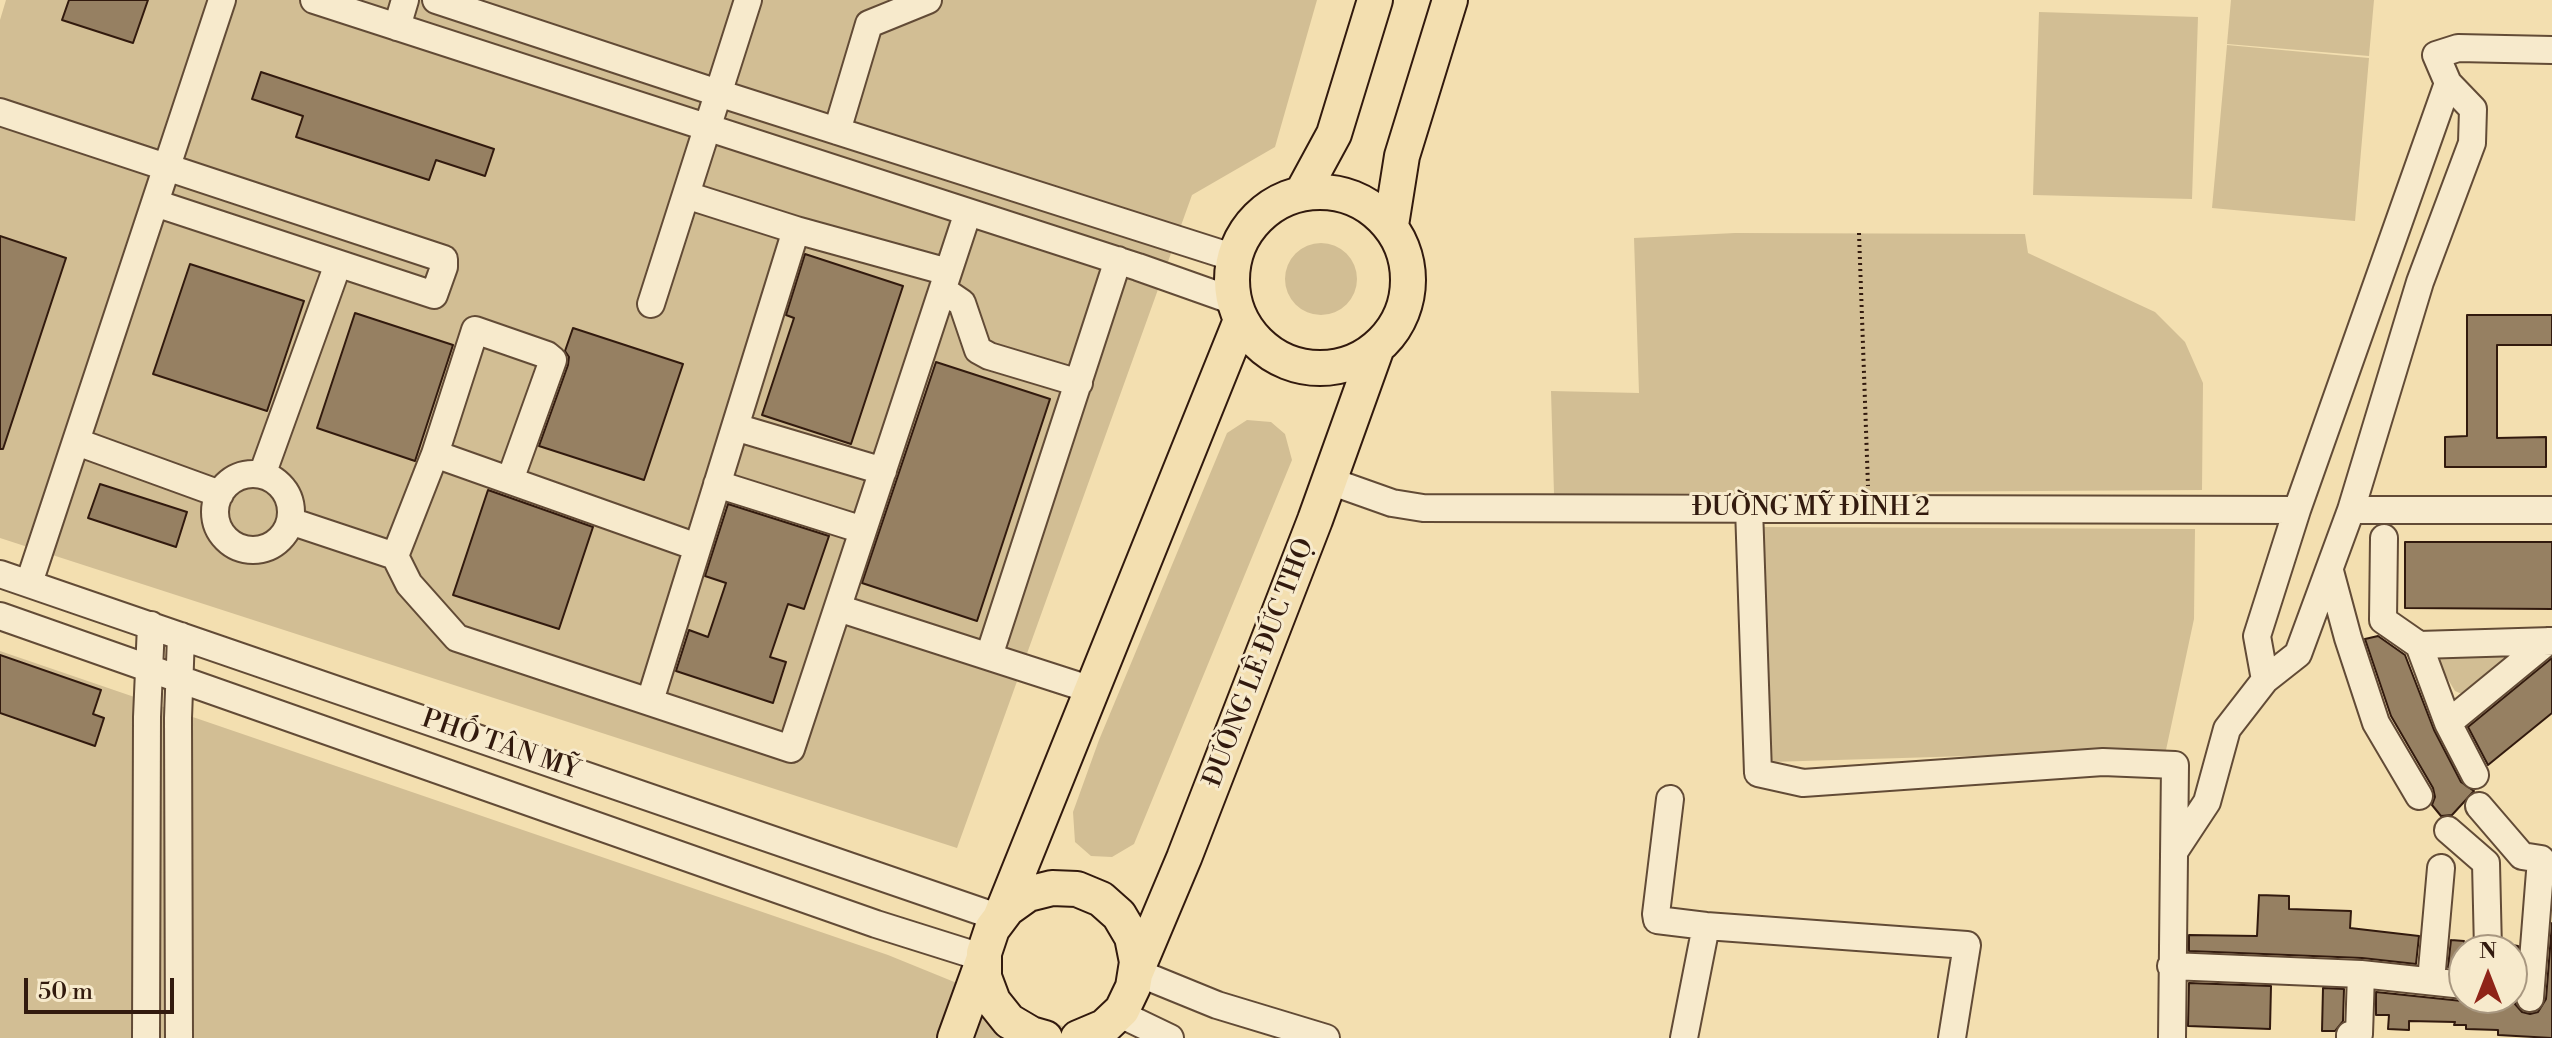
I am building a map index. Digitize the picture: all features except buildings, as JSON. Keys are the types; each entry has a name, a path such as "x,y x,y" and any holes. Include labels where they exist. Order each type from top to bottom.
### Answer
{"main road":[{"path":"1302,193 1334,134 1375,0"},
{"path":"1391,225 1402,156 1450,0"},
{"path":"1335,192 1366,203 1391,225 1404,248 1409,273 1408,298 1399,322 1376,350 1341,366 1317,368 1294,364 1272,354 1254,339 1238,310 1232,271 1240,241 1255,219 1277,202 1302,193 1335,192"},
{"path":"1000,918 1092,690 1238,310"},
{"name":"ĐƯỜNG LÊ ĐỨC THỌ","path":"1119,1025 1136,972 1190,844 1330,481 1376,350"},
{"path":"955,1038 992,929 1007,909 1028,894 1052,888 1077,889 1101,899 1119,915 1132,937 1136,972"},
{"path":"984,958 984,977 993,1001 1009,1021 1045,1038"},
{"path":"1078,1038 1104,1027 1119,1025"}],"street":[{"path":"29,583 222,0"},
{"path":"314,0 1118,260 1238,310"},
{"path":"397,27 405,0"},
{"path":"425,36 436,0 1235,258"},
{"path":"651,304 748,0"},
{"path":"837,131 869,24 928,0"},
{"path":"2176,849 2207,802 2227,729 2265,680 2298,654 2351,510 2420,282 2472,143 2473,109 2448,83 2436,55 2458,48 2552,50"},
{"path":"2265,680 2257,636 2297,510 2448,83"},
{"path":"0,112 445,261 434,295 155,203"},
{"path":"686,195 946,281 962,303 978,350 1079,383"},
{"path":"290,521 395,556 409,584 457,638 791,749 968,212"},
{"path":"650,701 796,230"},
{"path":"989,656 1118,260"},
{"path":"262,475 338,264"},
{"path":"395,556 435,454 475,330 547,355 553,360 510,480"},
{"path":"735,427 883,471"},
{"path":"77,442 220,494"},
{"path":"435,454 697,547"},
{"path":"262,475 282,488 291,509 290,521 277,543 265,549 240,548 220,531 216,506 220,494 238,478 262,475"},
{"name":"ĐƯỜNG MỸ ĐÌNH 2","path":"1330,481 1392,503 1423,508 2297,510"},
{"path":"717,484 863,530"},
{"path":"1749,508 1758,773 1803,783 2103,762 2175,765 2172,1038"},
{"path":"2351,510 2552,510"},
{"path":"2384,538 2383,620 2419,645 2448,723 2475,775"},
{"path":"2330,571 2376,723 2419,796"},
{"name":"PHỐ TÂN MỸ","path":"0,574 1000,918"},
{"path":"838,608 1092,690"},
{"name":"PHỐ TÂN MỸ","path":"0,616 876,924 984,958"},
{"path":"146,1038 151,625"},
{"path":"179,1038 181,636"},
{"path":"2419,645 2550,641"},
{"path":"2448,723 2550,641"},
{"path":"1670,799 1657,920 1967,945 1952,1038"},
{"path":"2479,806 2522,856 2541,859 2531,998"},
{"path":"2448,830 2486,863 2488,934"},
{"path":"2431,981 2441,868"},
{"path":"1684,1038 1706,926"},
{"path":"2171,966 2361,974 2448,983"},
{"path":"1136,972 1217,1005 1326,1038"},
{"path":"2350,1038 2350,1035 2359,1034 2361,974"},
{"path":"1119,1025 1170,1038"}],"path":[{"path":"1859,233 1869,509"}],"shaded area":[{"path":"6,0 1317,0 1275,147 1192,195 957,848 0,538 0,20"},
{"path":"2231,0 2374,0 2369,56 2227,44"},
{"path":"2039,12 2198,17 2192,199 2033,195"},
{"path":"2227,45 2369,58 2355,221 2212,208"},
{"path":"1735,233 2025,234 2028,253 2155,312 2185,342 2203,383 2202,490 1554,494 1551,391 1639,393 1634,238"},
{"path":"1321,243 1341,249 1351,259 1357,279 1351,299 1341,309 1321,315 1301,309 1291,299 1285,279 1291,259 1301,249"},
{"path":"1247,420 1271,422 1285,434 1292,460 1134,844 1112,857 1091,856 1075,842 1073,812 1099,740 1227,433"},
{"path":"1763,527 2195,529 2194,619 2166,750 1770,762"},
{"path":"0,651 888,955 1092,1038 0,1038"},
{"path":"2439,656 2505,656 2507,661 2462,694 2455,691 2437,661"}]}
